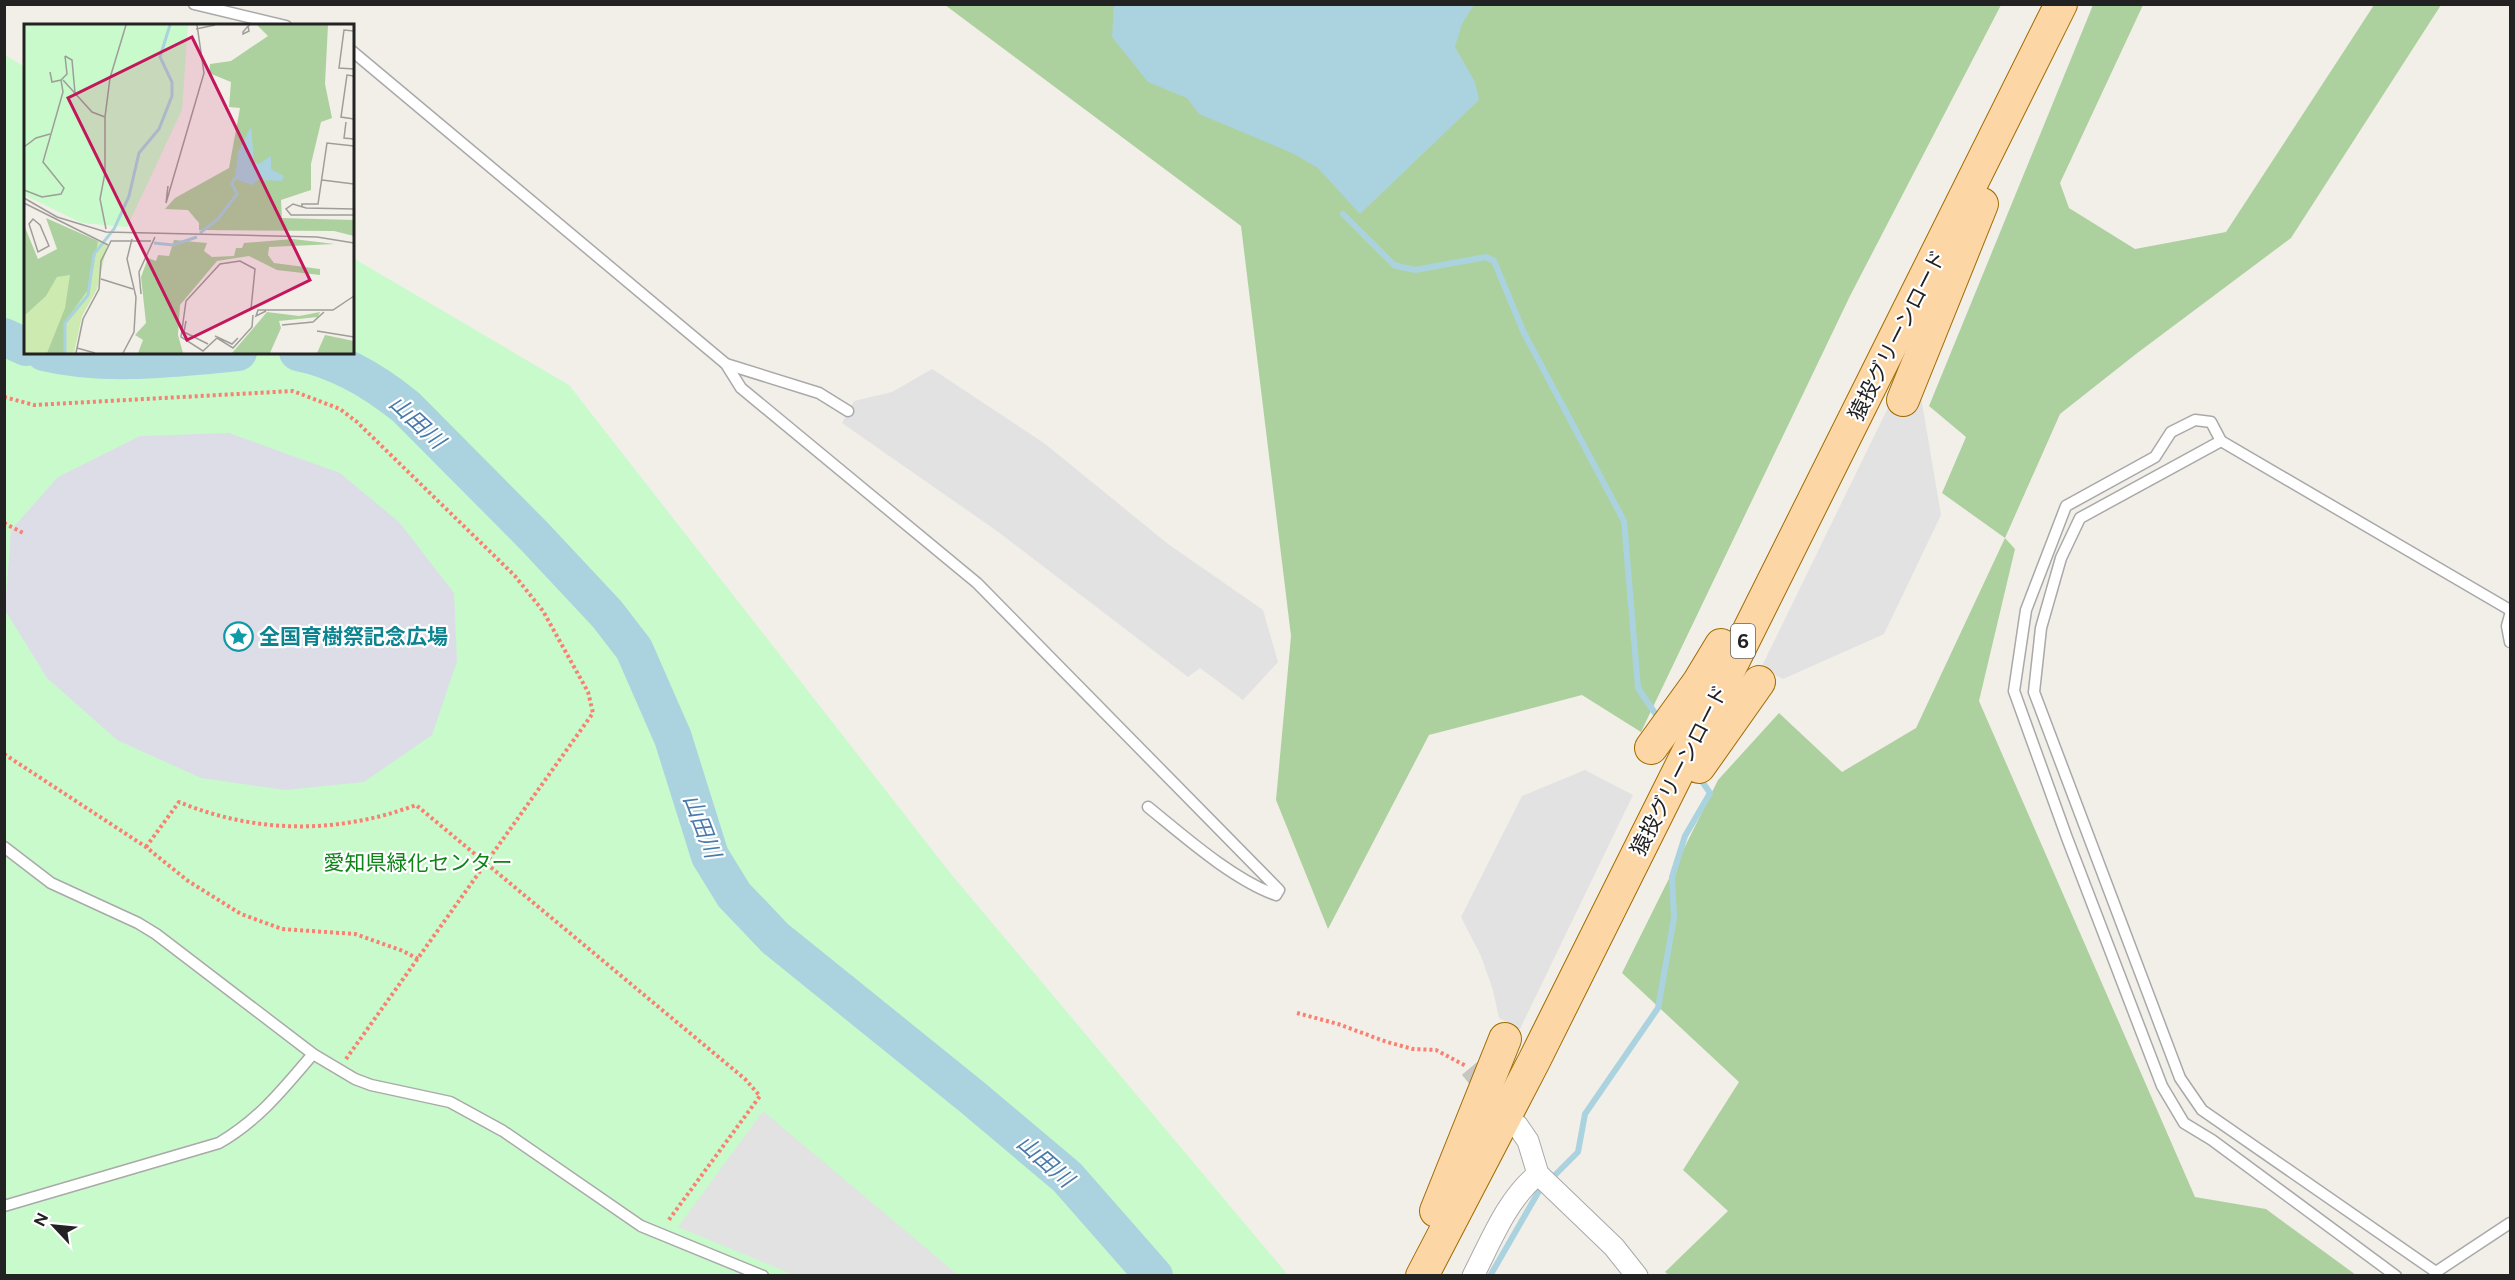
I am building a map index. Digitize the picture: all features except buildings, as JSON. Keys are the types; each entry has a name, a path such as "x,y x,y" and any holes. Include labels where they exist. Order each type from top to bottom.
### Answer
{"main road":[{"name":"猿投グリーンロード","path":"1422,1275 1534,1061 2061,4"},
{"path":"1903,400 1975,223 2038,51"},
{"path":"1651,748 1698,682 1749,598 1900,313 1929,270"},
{"path":"1534,1061 1562,1018 1644,861 1683,792 1716,741 1759,682"},
{"path":"1409,1275 1505,1039"}],"street":[{"path":"1517,1125 1528,1141 1538,1174 1614,1247 1637,1275"},
{"path":"1473,1275 1504,1216 1524,1185 1538,1174"}],"lane":[{"path":"194,4 278,24"},
{"path":"354,53 726,364 741,388 977,582 1279,890 1276,895 1256,887 1148,807"},
{"path":"726,364 819,393 848,411"},
{"path":"2396,1275 2212,1140 2184,1123 2162,1086 2067,838 2014,691 2026,610 2066,506 2155,457 2171,432 2195,420 2211,422 2221,441 2511,613 2507,626 2511,642"},
{"path":"2221,441 2080,518 2061,558 2041,628 2034,692 2038,703 2180,1078 2202,1110 2436,1272 2511,1223"},
{"path":"4,847 51,883 138,923 156,934 313,1054 339,1069 371,1085 450,1102 475,1114 641,1226 763,1275"},
{"path":"4,1206 219,1143 243,1129 265,1109 313,1054"}],"path":[{"path":"4,397 34,405 293,391 339,409 366,430 515,576 543,611 588,692 593,714 339,1069"},
{"path":"4,523 25,534"},
{"path":"4,754 147,847 196,886 241,914 263,924 298,931 355,934 403,951 418,959"},
{"path":"147,847 179,802 239,821 296,828 363,821 416,806 746,1080 760,1096 659,1234"},
{"path":"1297,1013 1413,1049 1436,1050 1470,1068"}],"green space":[{"path":"945,5 2001,5 1850,296 1641,732 1582,695 1429,735 1328,929 1276,800 1291,636 1241,226"},
{"path":"2093,5 2143,5 2060,183 2069,208 2135,249 2226,232 2374,5 2441,5 2291,238 2060,414 2005,538 1942,493 1966,437 1929,406"},
{"name":"愛知県緑化センター","path":"5,55 24,66 24,354 354,354 354,259 569,385 951,874 1288,1275 5,1276"},
{"path":"2005,538 2015,549 1979,701 2195,1197 2266,1209 2356,1275 1669,1275 1665,1272 1728,1211 1683,1170 1739,1082 1622,973 1718,780 1779,713 1842,772 1916,728"}],"shaded area":[{"path":"932,369 1044,443 1168,544 1263,610 1278,662 1243,700 1200,668 1188,677 997,531 842,423 854,401 892,392"},
{"path":"1901,381 1920,391 1941,515 1884,634 1783,679 1761,668"},
{"name":"全国育樹祭記念広場","path":"229,433 340,473 399,522 454,593 457,661 432,735 364,782 285,790 201,778 117,740 47,678 5,610 11,530 58,477 140,436"},
{"path":"1585,770 1633,795 1520,1029 1499,1018 1493,990 1481,956 1461,917 1522,796"},
{"path":"763,1111 958,1275 794,1275 678,1227"}],"water":[{"path":"1114,5 1474,5 1462,24 1455,47 1475,82 1479,100 1360,214 1318,168 1292,153 1199,114 1187,98 1148,82 1112,37"}],"waterway":[{"path":"1343,214 1394,265 1415,270 1486,257 1494,261 1524,333 1624,521 1638,688 1659,719"},
{"name":"山田川","path":"4,337 24,346"},
{"name":"山田川","path":"54,354 116,360 165,359 217,354"},
{"name":"山田川","path":"306,354 342,366 406,407 534,536 607,614 634,649 673,738 710,856 734,895 775,938 1067,1177 1154,1276"},
{"path":"1490,1276 1539,1191 1578,1152 1585,1114 1658,1008 1674,918 1672,877 1685,836 1710,793 1699,777"}],"tunnel":[{"path":"1470,1068 1493,1096"}],"place":[{"name":"全国育樹祭記念広場","path":"238,636"}]}
